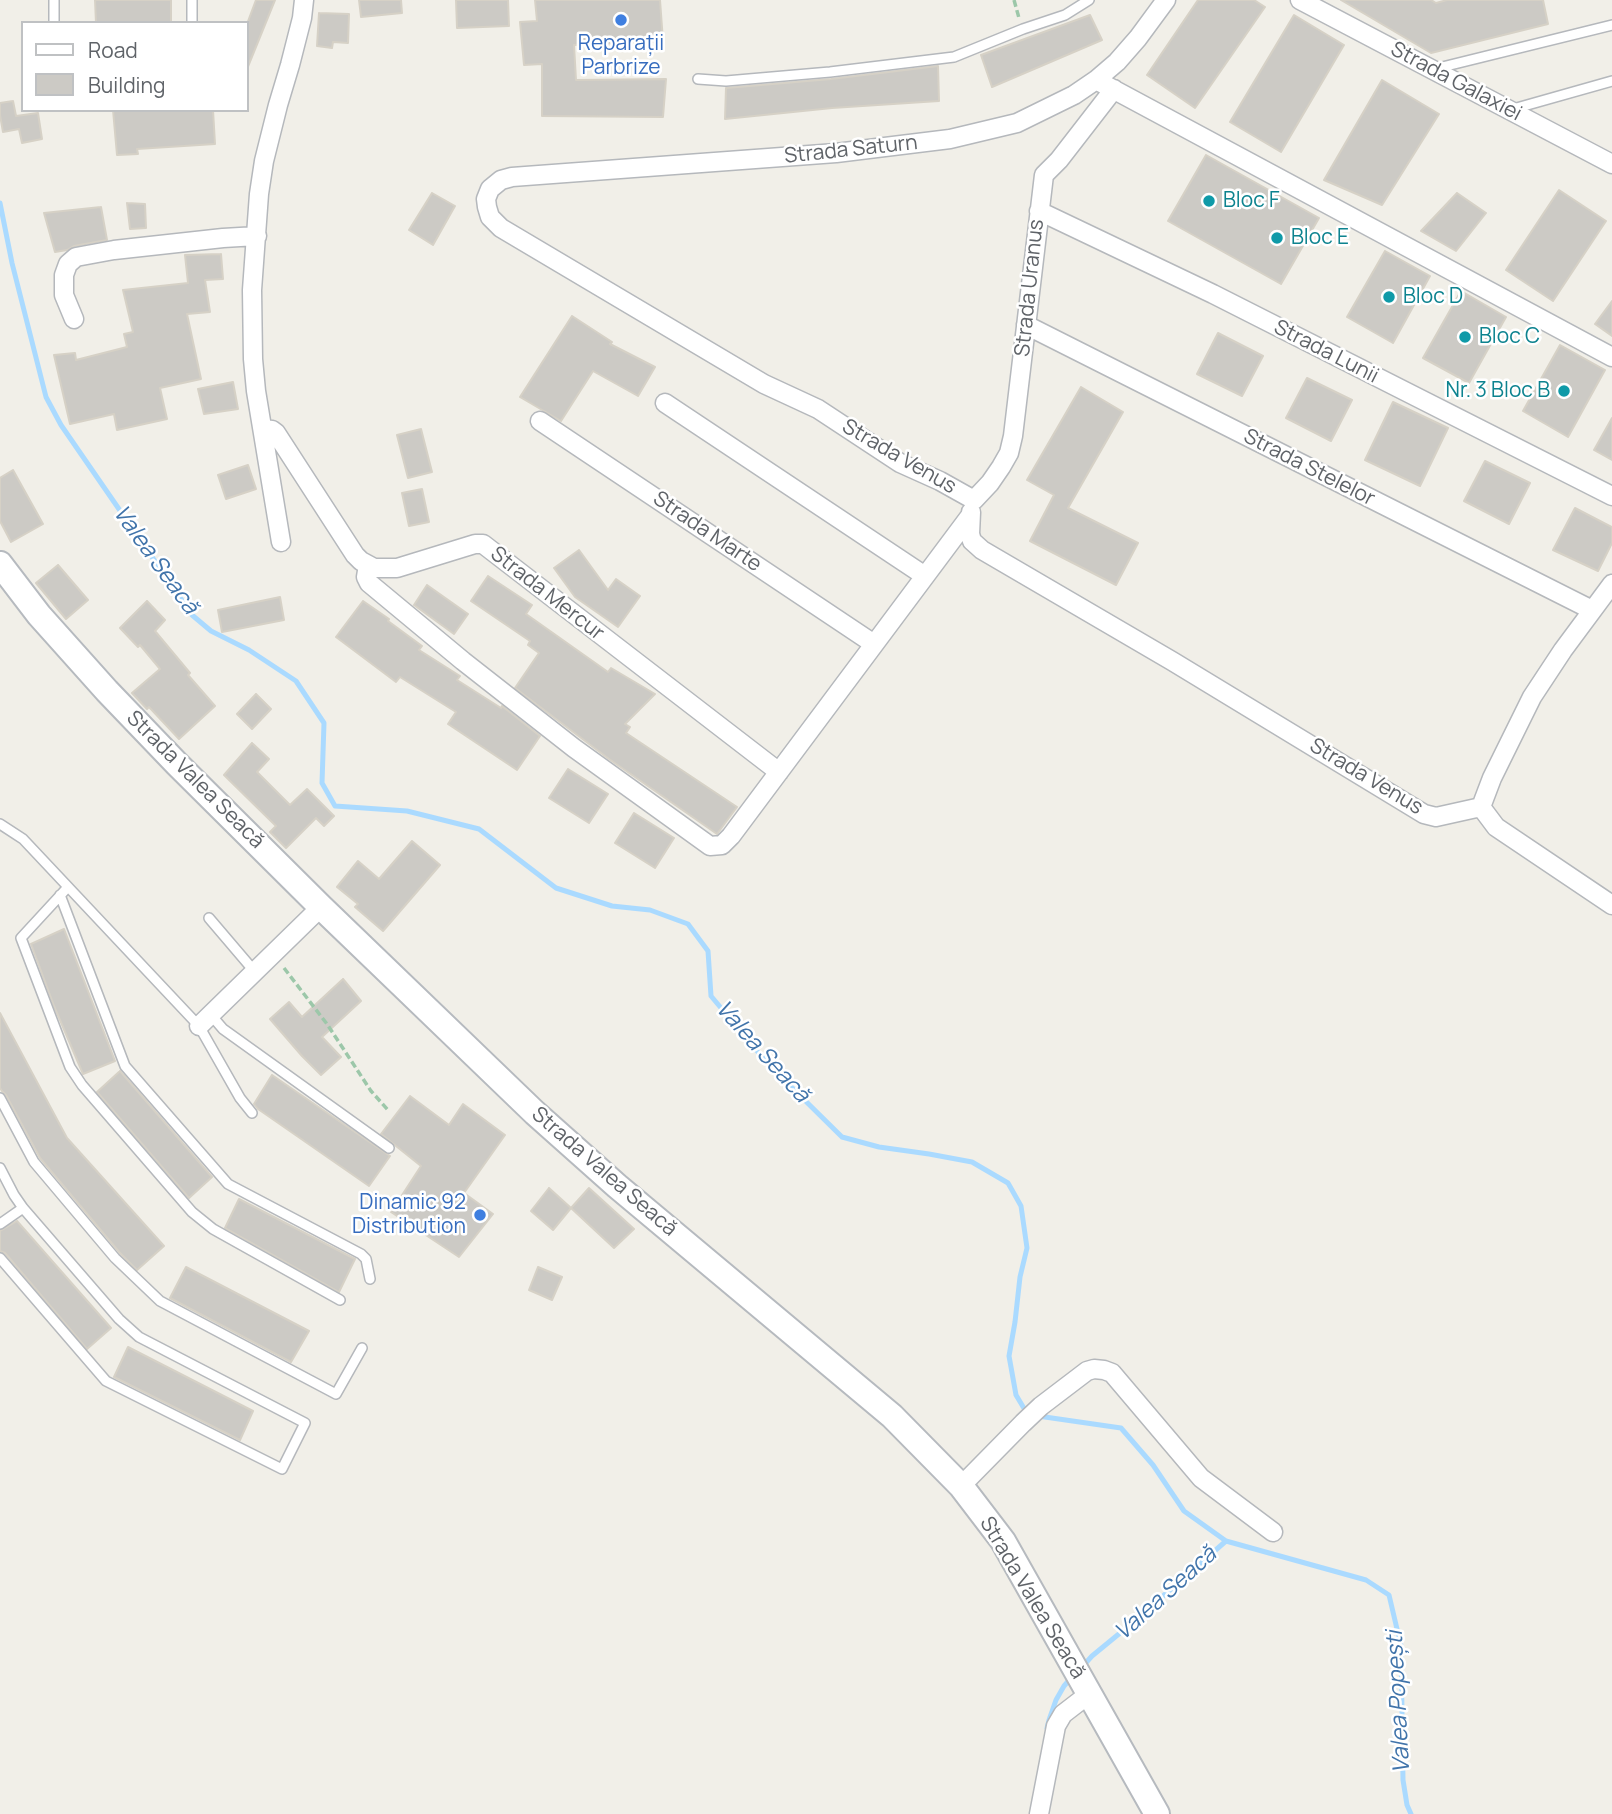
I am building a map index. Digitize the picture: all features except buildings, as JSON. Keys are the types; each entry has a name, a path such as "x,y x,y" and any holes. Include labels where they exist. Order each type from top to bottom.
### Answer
{"main road":[{"name":"Strada Valea Seacă","path":"0,564 39,615 98,682 187,774 535,1113 617,1186 892,1416 961,1486 1003,1541 1157,1814"}],"street":[{"path":"281,542 256,391 253,290 259,194 264,161 302,18 304,0"},
{"name":"Strada Saturn","path":"490,189 501,180 512,177 825,154 950,139 1017,123 1074,95 1096,80 1117,62 1138,38 1166,0"},
{"name":"Strada Galaxiei","path":"1300,0 1612,164"},
{"path":"1096,80 1612,357"},
{"name":"Strada Uranus","path":"368,565 366,577 369,583 574,747 710,846 722,845 925,576 1009,453 1044,175 1059,160 1114,89"},
{"name":"Strada Venus","path":"490,189 486,199 487,207 490,217 501,228 764,384 818,410 900,463 940,481 972,508 970,534 972,541 982,550 1172,661 1424,814 1436,817 1481,807"},
{"name":"Strada Lunii","path":"1039,211 1213,294 1612,496"},
{"path":"74,319 64,295 64,275 68,264 76,257 125,249 257,236"},
{"name":"Strada Stelelor","path":"1026,325 1592,610"},
{"path":"665,402 925,576"},
{"name":"Strada Marte","path":"540,421 874,644"},
{"path":"262,429 267,428 276,433 355,555 368,565"},
{"name":"Strada Mercur","path":"368,565 383,569 397,568 475,544 484,544 779,772"},
{"path":"1612,584 1532,697 1492,778 1481,807 1496,827 1612,905"},
{"path":"205,1020 321,907"},
{"path":"961,1486 1041,1406 1087,1371 1104,1370 1112,1373 1200,1478 1273,1532"},
{"path":"1039,1814 1056,1726 1063,1714 1087,1690"}],"lane":[{"path":"54,0 54,21"},
{"path":"192,0 192,21"},
{"path":"698,79 726,81 791,76 954,57 1065,15 1089,0"},
{"path":"1432,69 1612,25"},
{"path":"1510,110 1612,81"},
{"path":"0,824 23,839 68,887 205,1020 223,1029 389,1148"},
{"path":"68,887 21,937 70,1067 82,1085 192,1212 213,1229 340,1300"},
{"path":"60,895 125,1066 228,1184 361,1254 366,1259 370,1279"},
{"path":"209,918 255,972"},
{"path":"205,1020 240,1098 252,1113"},
{"path":"0,1098 34,1162 115,1258 160,1301 336,1394 362,1348"},
{"path":"0,1168 23,1208 120,1320 139,1337 305,1423 282,1469 106,1381 0,1258"},
{"path":"0,1224 23,1208"}],"path":[{"path":"274,954 327,1024 371,1091 388,1110"}],"waterway":[{"name":"Valea Seacă","path":"0,203 12,263 46,397 61,425 192,615 211,631 249,650 296,681 324,723 322,783 335,806 407,811 479,829 556,888 612,906 650,910 688,924 708,951 711,996 768,1064 842,1137 879,1147 972,1162 1008,1183 1021,1206 1027,1248 1020,1277 1009,1356 1016,1395 1028,1415"},
{"name":"Valea Popești","path":"1038,1416 1121,1428 1153,1465 1184,1511 1226,1541 1366,1580 1389,1595 1401,1646 1403,1780 1411,1814"},
{"name":"Valea Seacă","path":"1083,1666 1226,1541"},
{"name":"Valea Seacă","path":"1047,1728 1056,1700 1071,1678"}],"place":[{"name":"Reparații Parbrize","path":"621,20"},
{"name":"Bloc F","path":"1209,201"},
{"name":"Bloc E","path":"1277,238"},
{"name":"Bloc D","path":"1389,297"},
{"name":"Bloc C","path":"1465,337"},
{"name":"Nr. 3 Bloc B","path":"1564,391"},
{"name":"Dinamic 92 Distribution","path":"480,1215"}]}
